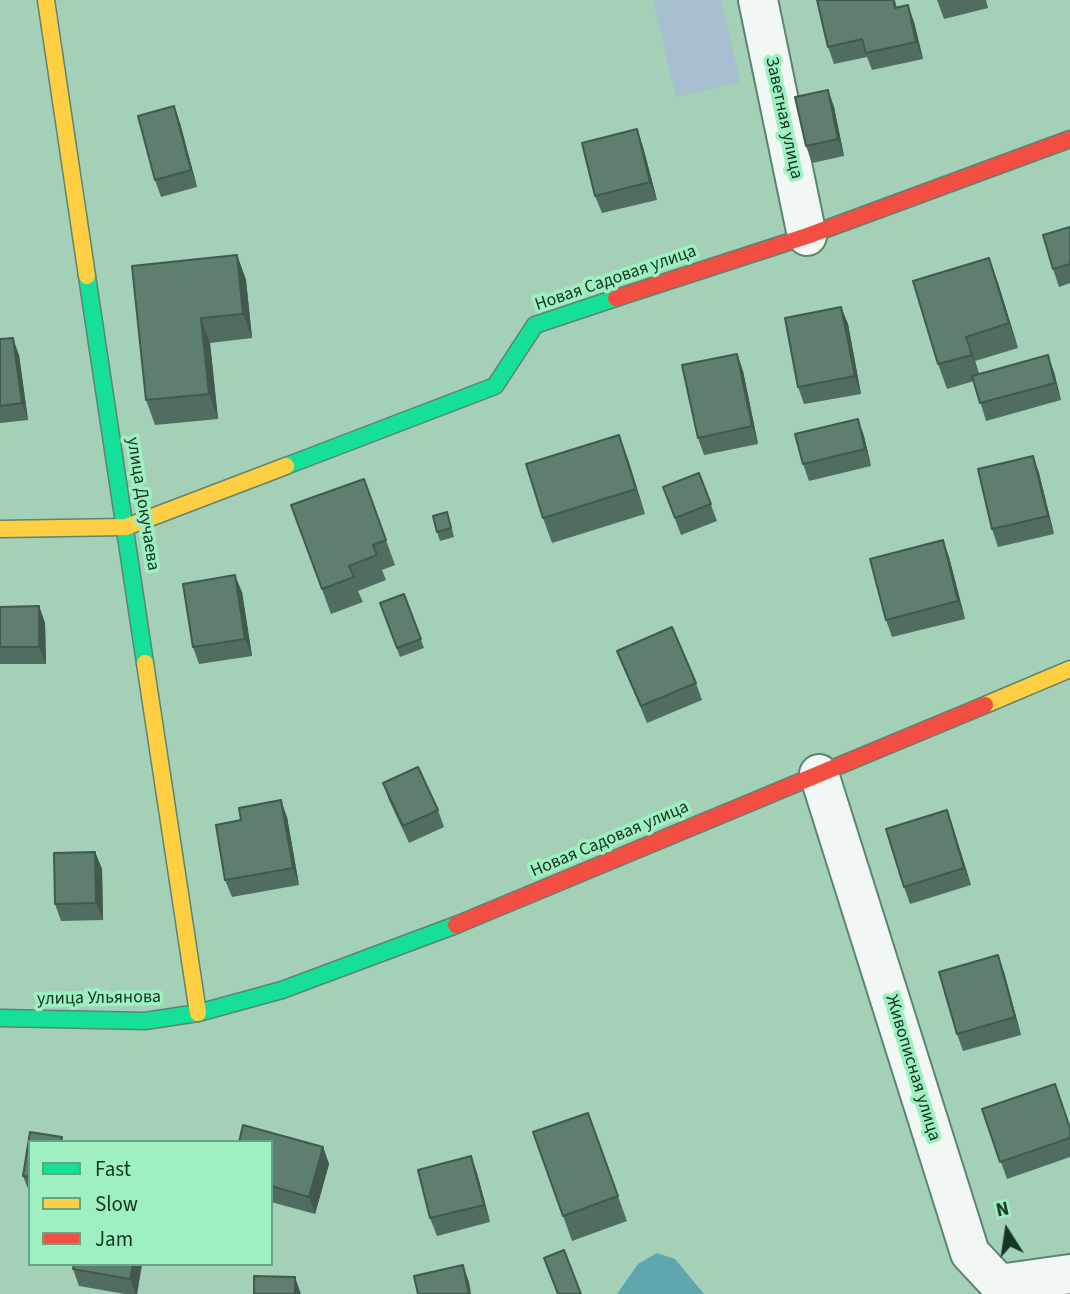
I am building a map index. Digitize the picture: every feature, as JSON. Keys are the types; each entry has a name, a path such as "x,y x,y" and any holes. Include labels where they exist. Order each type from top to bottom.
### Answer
{"street":[{"name":"улица Докучаева","path":"46,0 198,1013"},
{"name":"Заветная улица","path":"758,0 807,236"},
{"name":"Новая Садовая улица","path":"126,527 495,386 534,325 807,236 1070,138"},
{"path":"0,529 126,527"},
{"name":"Новая Садовая улица","path":"198,1013 282,990 424,938 1070,669"},
{"name":"Живописная улица","path":"819,774 970,1253 999,1284 1070,1274"},
{"name":"улица Ульянова","path":"0,1018 140,1022 198,1013"}],"shaded area":[{"path":"653,0 721,0 740,82 676,97"}],"water":[{"path":"657,1253 675,1259 704,1294 617,1294 638,1264"}],"building":[{"path":"817,0 893,0 895,8 908,5 916,42 866,53 862,39 828,47"},
{"path":"828,90 838,139 806,146 795,97"},
{"path":"174,106 191,170 155,180 138,116"},
{"path":"637,129 650,182 595,196 582,143"},
{"path":"1070,227 1070,264 1053,269 1043,235"},
{"path":"237,255 243,314 201,318 209,394 146,400 132,266"},
{"path":"989,258 1009,323 966,337 972,355 938,364 913,281"},
{"path":"841,307 855,376 798,387 785,318"},
{"path":"13,338 22,403 0,406 0,339"},
{"path":"737,354 752,426 698,438 682,365"},
{"path":"1048,355 1055,383 980,403 972,376"},
{"path":"858,419 865,449 803,464 795,434"},
{"path":"619,435 636,489 543,518 526,464"},
{"path":"1033,456 1048,516 992,529 978,469"},
{"path":"699,473 711,504 675,518 663,487"},
{"path":"364,479 386,540 373,545 377,555 349,566 354,577 322,589 291,505"},
{"path":"447,512 451,528 437,532 433,516"},
{"path":"943,540 958,601 886,620 870,559"},
{"path":"235,575 245,639 193,647 183,584"},
{"path":"404,594 421,639 397,648 380,603"},
{"path":"39,606 39,647 0,647 0,607"},
{"path":"672,627 696,683 641,706 617,651"},
{"path":"418,767 438,810 403,826 383,783"},
{"path":"281,800 293,868 225,880 216,825 241,820 239,808"},
{"path":"947,810 964,868 904,887 886,829"},
{"path":"95,852 96,903 55,904 54,853"},
{"path":"998,955 1015,1017 957,1034 939,972"},
{"path":"1055,1084 1070,1128 1070,1138 1000,1162 982,1109"},
{"path":"588,1113 618,1196 563,1216 533,1132"},
{"path":"243,1125 323,1147 309,1197 273,1187 273,1140 239,1140"},
{"path":"30,1132 62,1137 61,1140 29,1140"},
{"path":"28,1145 28,1177 23,1176"},
{"path":"471,1156 484,1205 430,1218 418,1170"},
{"path":"564,1250 581,1294 558,1294 544,1258"},
{"path":"463,1265 469,1294 418,1294 414,1276"},
{"path":"74,1266 133,1266 130,1279 73,1269"},
{"path":"254,1276 295,1277 295,1294 254,1294"}],"traffic: fast":[{"path":"87,276 145,663"},
{"path":"286,466 495,386 535,325 616,298"},
{"path":"0,1018 145,1021 198,1013 282,990 456,925"}],"traffic: slow":[{"path":"46,0 87,276"},
{"path":"0,529 126,527 286,466"},
{"path":"145,663 198,1013"},
{"path":"985,705 1070,669"}],"traffic: jam":[{"path":"616,298 807,236 1070,139"},
{"path":"456,925 985,705"}]}
